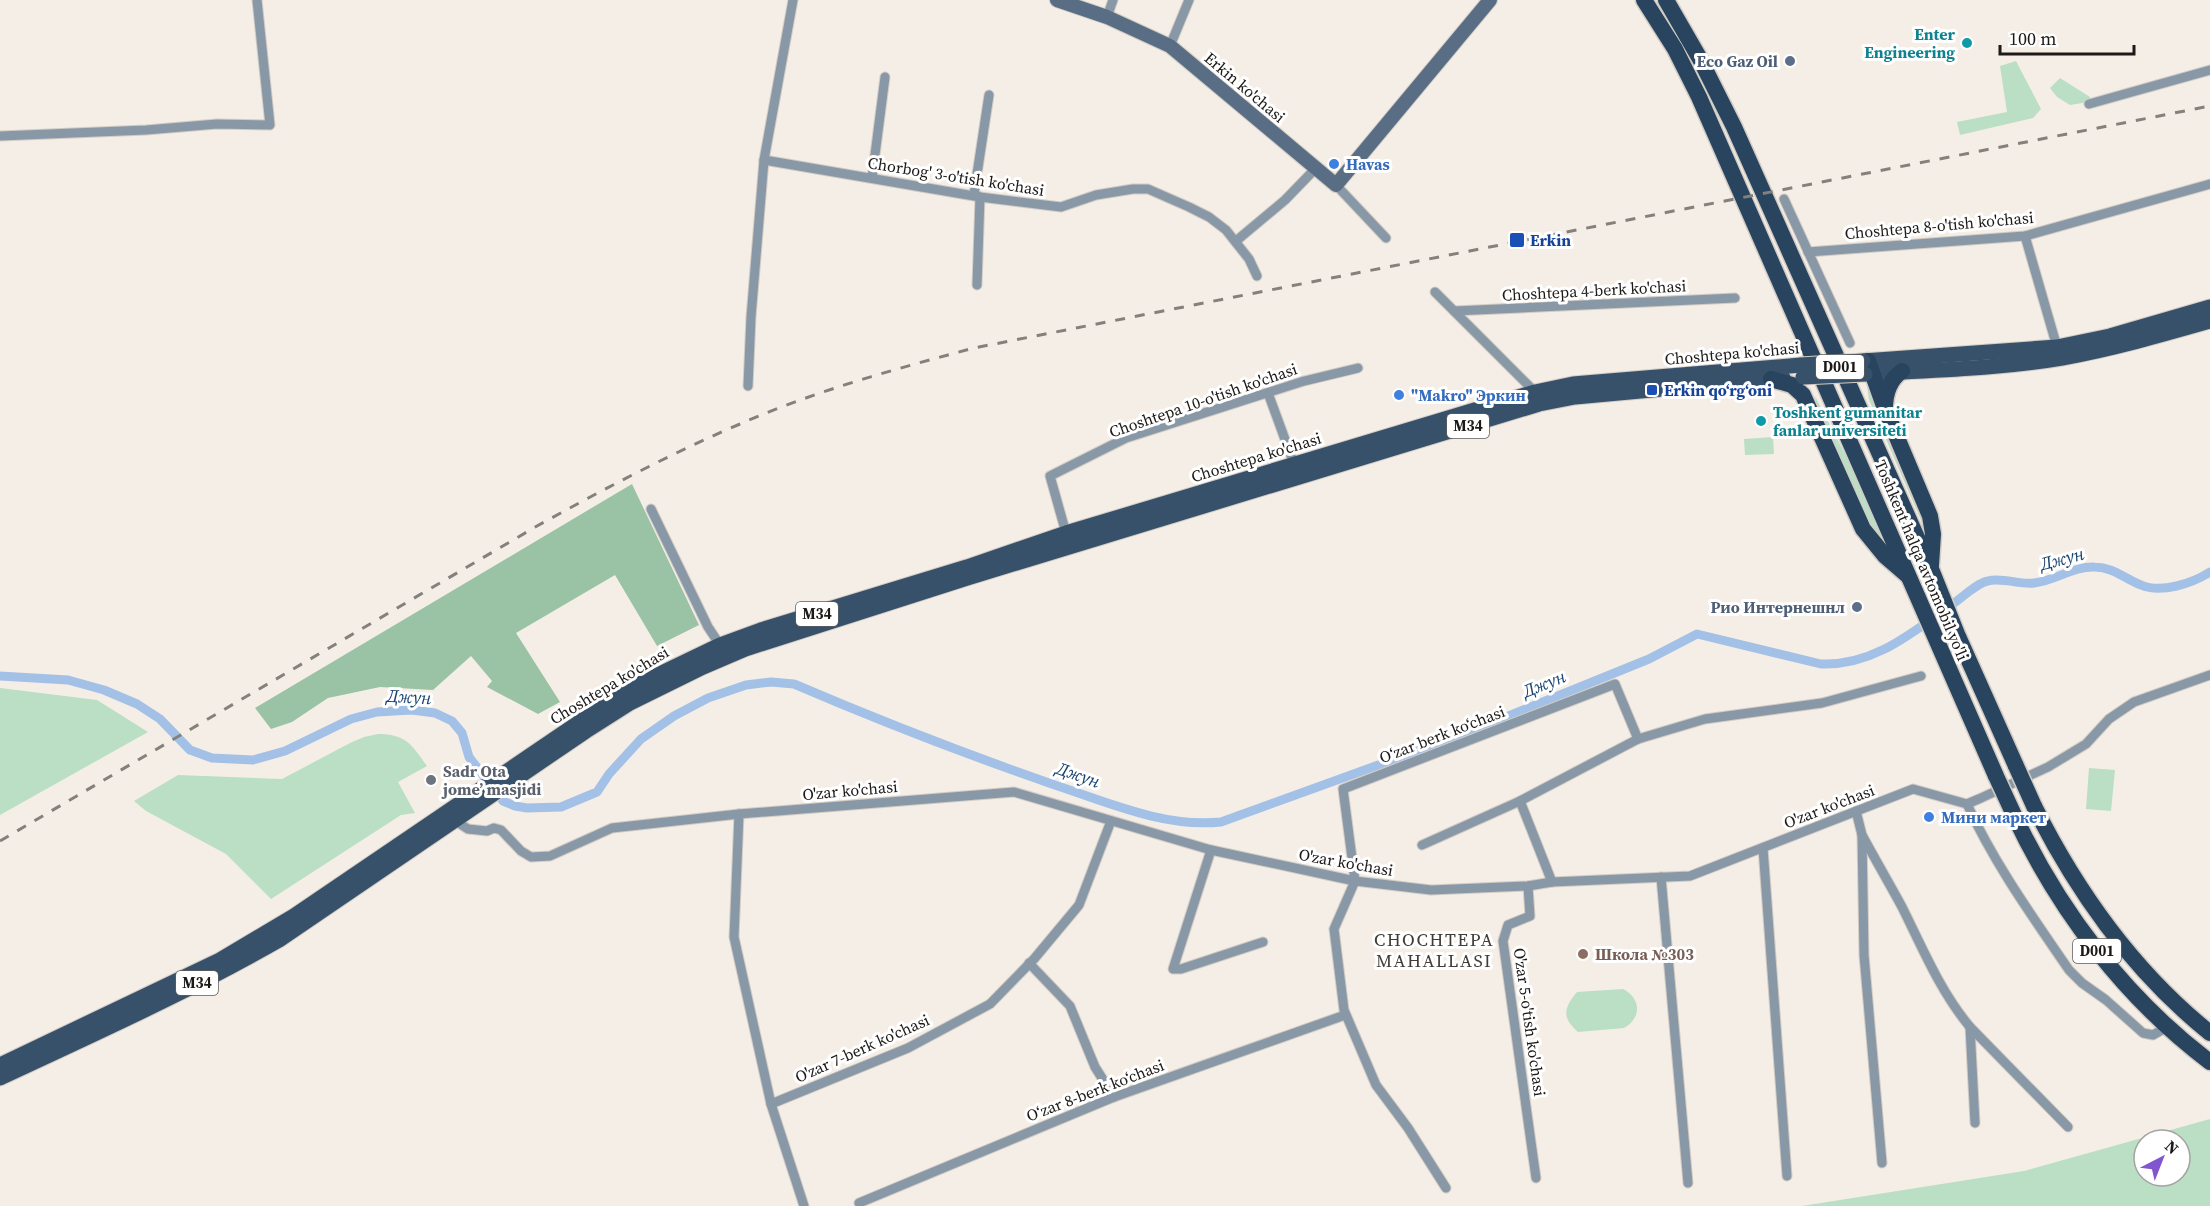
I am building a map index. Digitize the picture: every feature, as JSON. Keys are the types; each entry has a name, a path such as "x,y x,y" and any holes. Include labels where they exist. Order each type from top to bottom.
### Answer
{"highway":[{"name":"Toshkent halqa avtomobil yo'li","path":"1644,0 1676,49 1700,97 1996,776 2036,860 2095,949 2167,1027 2210,1062"},
{"name":"Toshkent halqa avtomobil yo'li","path":"1666,0 1700,58 1734,127 1931,569 1957,634 2054,847 2103,921 2124,948 2157,984 2210,1033"},
{"path":"1867,367 1930,516 1933,534 1931,569"},
{"path":"1885,409 1889,385 1902,371"},
{"path":"1771,379 1792,385 1803,395 1863,529 1885,556 1911,578"}],"main road":[{"name":"Erkin ko'chasi","path":"1057,0 1107,17 1170,45 1336,185"},
{"path":"1336,185 1490,0"},
{"name":"Choshtepa ko'chasi","path":"521,768 584,718 643,682 720,645 761,630 967,567 1066,533 1142,518 1537,398 1573,384 1867,367 2057,347 2110,336 2210,307"},
{"name":"Choshtepa ko'chasi","path":"1867,367 1902,371 2022,363 2061,358 2123,345 2210,321"},
{"name":"Choshtepa ko'chasi","path":"382,863 521,768 630,703 727,656 967,578 1294,464 1537,398 1575,397 1771,379 1802,371"},
{"name":"Choshtepa ko'chasi","path":"382,863 454,820 465,806"},
{"name":"M34","path":"0,1078 246,945 382,863"},
{"name":"M34","path":"0,1065 105,1021"}],"street":[{"path":"0,136 146,130 218,124 270,125 257,0"},
{"path":"748,386 751,317 764,160 793,0"},
{"path":"1107,17 1113,0"},
{"path":"1170,45 1190,0"},
{"path":"2089,104 2210,70"},
{"path":"872,178 885,77"},
{"path":"977,285 981,197 974,194 989,95"},
{"name":"Chorbog' 3-o'tish ko'chasi","path":"764,160 981,197 1061,207 1096,195 1148,189 1209,217 1226,230 1250,259 1257,276"},
{"path":"1236,241 1285,200 1316,168"},
{"name":"Choshtepa 8-o'tish ko'chasi","path":"1808,252 2025,236 2210,184"},
{"name":"Erkin ko'chasi","path":"1336,185 1386,238"},
{"path":"1784,199 1850,343"},
{"path":"2025,236 2057,347"},
{"path":"1435,292 1537,398"},
{"name":"Choshtepa 4-berk ko'chasi","path":"1454,311 1736,298"},
{"name":"Choshtepa 10-o'tish ko'chasi","path":"1066,533 1050,476 1126,438 1305,381 1358,368"},
{"path":"1268,393 1294,464"},
{"path":"651,509 708,627 720,645"},
{"path":"2167,1027 2153,1035 2143,1033 2106,1000 2075,977 2007,877 1967,804 2048,766 2086,744 2109,719 2134,702 2210,675"},
{"path":"1422,845 1520,801 1638,738 1705,719 1822,704 1921,676"},
{"name":"Oʻzar berk koʻchasi","path":"1355,881 1343,789 1615,684 1638,738"},
{"name":"O'zar ko'chasi","path":"454,820 468,829 501,830 521,851 531,857 550,856 612,828 739,814 1014,792 1211,850 1355,881 1379,882 1401,888 1431,890 1690,876 1913,789 1967,804"},
{"path":"1520,801 1552,882"},
{"path":"1856,811 1862,835 1864,955 1882,1163"},
{"path":"739,814 734,938 771,1104 804,1206"},
{"name":"O'zar 7-berk ko'chasi","path":"771,1104 908,1048 990,1004 1029,963 1078,905 1111,820"},
{"path":"1862,835 1902,907 1943,991 1970,1027 2068,1127"},
{"path":"1762,848 1787,1176"},
{"path":"1211,850 1173,969 1181,969 1263,942"},
{"path":"1661,877 1688,1182"},
{"path":"1355,881 1334,929 1345,1015 1376,1085 1408,1128 1446,1188"},
{"name":"O'zar 5-o'tish ko'chasi","path":"1528,886 1530,916 1508,925 1503,941 1536,1178"},
{"path":"1029,963 1070,1006 1095,1067 1114,1096"},
{"name":"Oʻzar 8-berk koʻchasi","path":"859,1203 1114,1096 1345,1015"},
{"path":"1970,1027 1975,1123"}],"green space":[{"path":"2016,61 2041,109 2033,118 1960,135 1957,122 2007,112 2000,66"},
{"path":"2060,78 2090,97 2089,102 2070,105 2057,97 2050,88"},
{"path":"1867,386 1924,518 1927,534 1869,400"},
{"path":"1815,396 1865,493 1889,550 1869,523 1818,411"},
{"path":"1773,437 1774,454 1745,455 1744,439"},
{"path":"632,484 699,625 657,646 615,575 516,633 560,702 538,714 487,687 492,681 471,656 433,690 380,687 328,698 292,722 271,729 255,708"},
{"path":"0,688 97,700 148,732 0,815"},
{"path":"378,734 395,736 407,742 427,766 398,782 415,813 401,815 271,899 226,854 146,811 134,801 178,775 282,779 350,743"},
{"path":"2089,768 2115,770 2111,811 2086,809"},
{"path":"1623,989 1633,997 1637,1008 1634,1019 1624,1028 1578,1032 1569,1022 1567,1008 1577,992"},
{"path":"2210,1119 2210,1206 1802,1206 2024,1171 2132,1141 2132,1188 2192,1188 2192,1128 2178,1128"}],"waterway":[{"name":"Джун","path":"0,676 68,680 104,690 137,704 160,719 190,750 212,758 253,760 285,751 351,719 377,712 412,710 435,713 452,721 462,733 469,757 503,801 527,808 561,807 597,792 609,774 641,739 674,716 708,698 746,685 771,682 794,684 953,748 1112,805 1177,821 1221,822 1464,734 1649,659 1697,634 1821,664 1840,663 1876,653 1892,645 1975,587 1988,581 2042,582 2079,569 2095,567 2113,571 2141,585 2167,588 2195,580 2210,572"}],"railway":[{"path":"0,841 562,512 714,435 826,391 974,348 2210,106"}],"place":[{"name":"Enter Engineering","path":"1967,43"},
{"name":"Eco Gaz Oil","path":"1790,61"},
{"name":"Havas","path":"1334,164"},
{"name":"Erkin","path":"1517,240"},
{"name":"Erkin qoʻrgʻoni","path":"1652,390"},
{"name":"\"Makro\" Эркин","path":"1399,395"},
{"name":"Toshkent gumanitar fanlar universiteti","path":"1761,421"},
{"name":"Рио Интернешнл","path":"1857,607"},
{"name":"Sadr Ota jome’ masjidi","path":"431,780"},
{"name":"Мини маркет","path":"1929,817"},
{"name":"Школа №303","path":"1583,954"}],"district":[{"name":"CHOCHTEPA MAHALLASI","path":"1434,950"}]}
